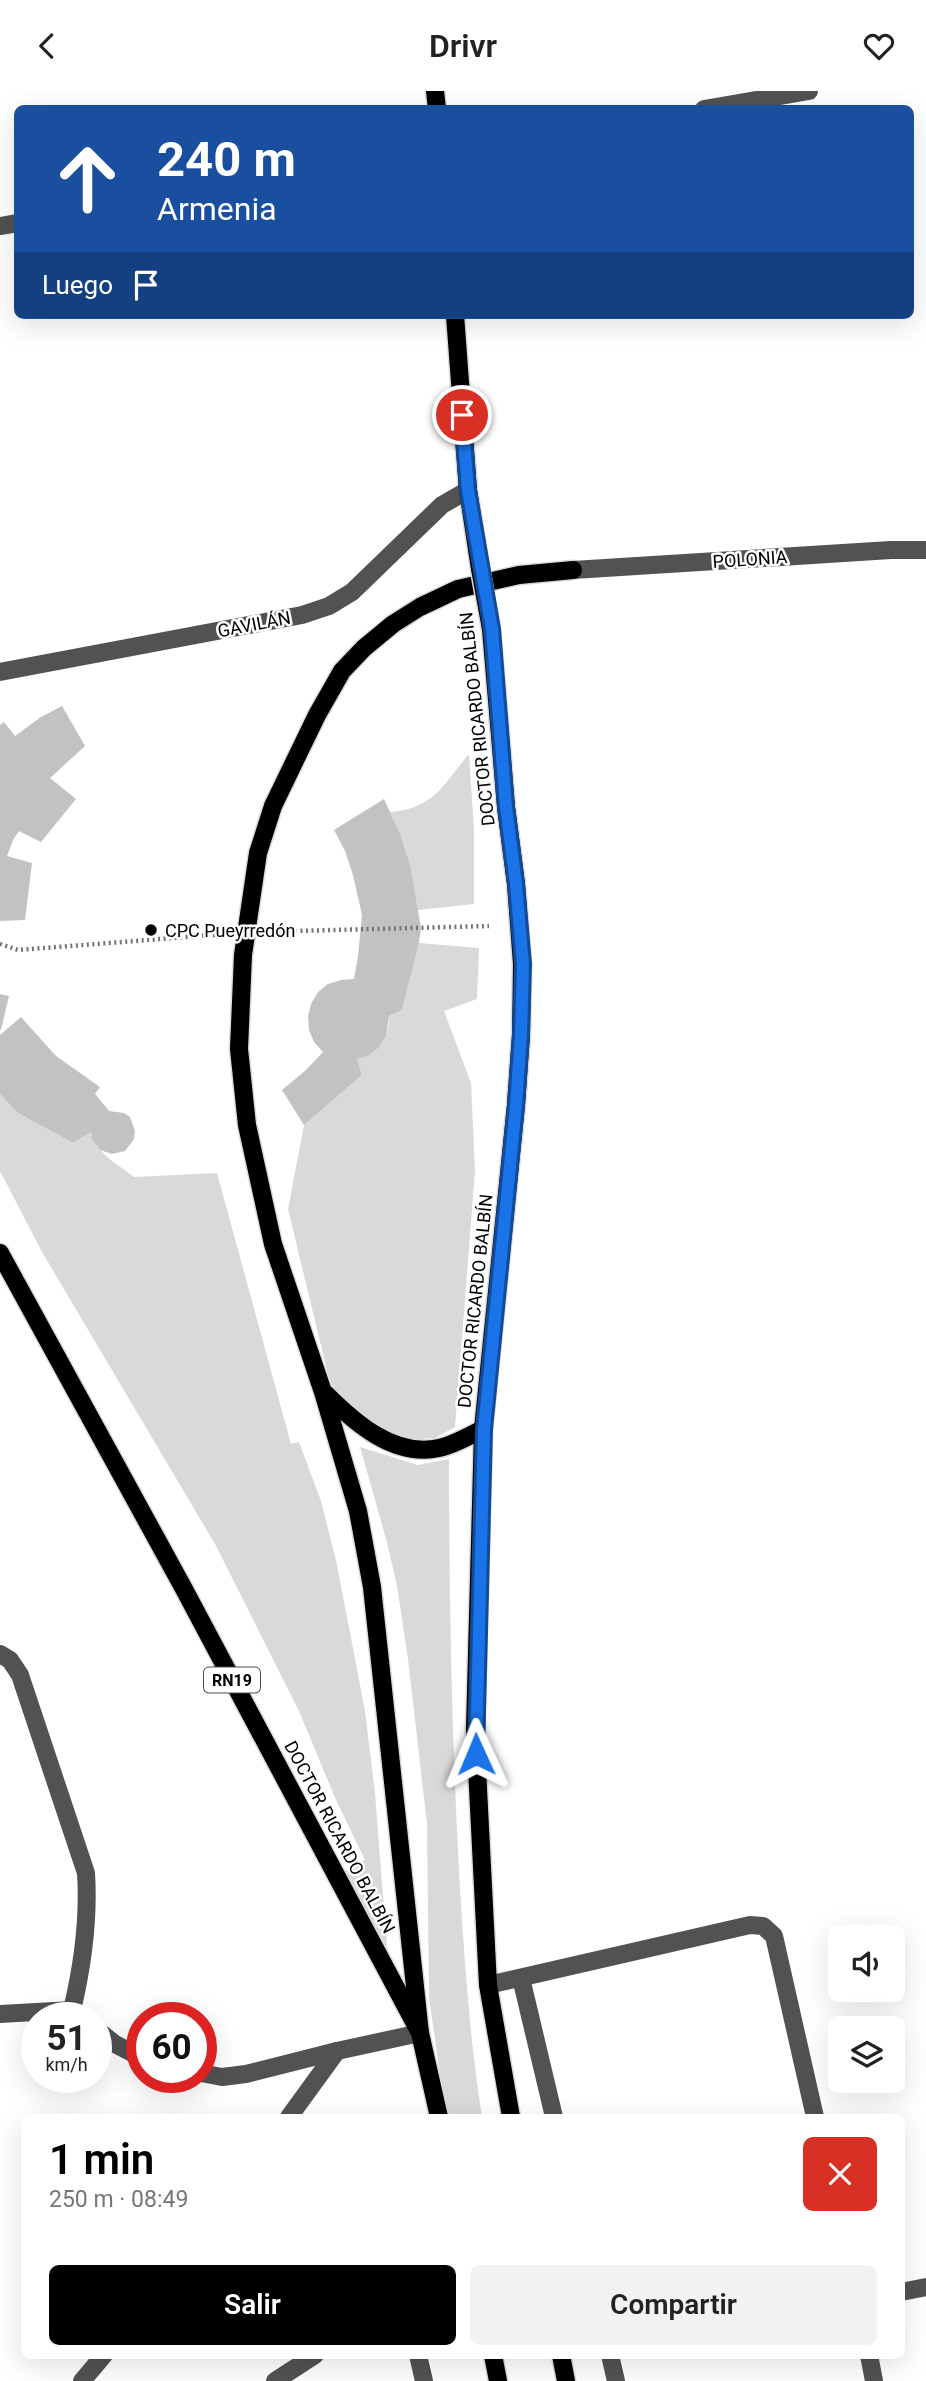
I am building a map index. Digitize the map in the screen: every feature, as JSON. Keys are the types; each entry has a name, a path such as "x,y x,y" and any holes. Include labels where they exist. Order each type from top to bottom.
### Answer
{"main road":[{"name":"DOCTOR RICARDO BALBÍN","path":"455,319 468,490 492,629 506,807 523,964 516,1105 484,1429 475,1729 488,1985 510,2114"},
{"name":"RN19","path":"420,2033 372,1587 358,1511 323,1392 273,1244 247,1125 239,1049 243,955 256,866 274,806 317,715 342,671 393,624 458,589 519,575 573,571"},
{"name":"DOCTOR RICARDO BALBÍN","path":"0,1253 184,1589 420,2033 438,2114"},
{"path":"323,1392 366,1430 397,1444 419,1450 438,1449 484,1429"},
{"path":"493,2359 498,2381"},
{"path":"562,2359 566,2381"}],"street":[{"path":"727,105 809,91"},
{"name":"GAVILÁN","path":"0,672 302,615 329,606 352,592 442,505 468,490"},
{"name":"POLONIA","path":"573,571 926,550"},
{"path":"0,1654 10,1660 20,1675 86,1873 88,1902 79,2002"},
{"path":"488,1985 750,1926 763,1926 774,1936 815,2114"},
{"path":"521,1978 553,2114"},
{"path":"0,2014 21,2014"},
{"path":"217,2076 246,2074 420,2033"},
{"path":"291,2114 338,2051"},
{"path":"905,2292 926,2287"},
{"path":"82,2381 101,2359"},
{"path":"275,2381 309,2359"},
{"path":"419,2359 424,2381"},
{"path":"611,2359 616,2381"},
{"path":"870,2359 874,2381"}],"path":[{"path":"0,944 18,950 213,935 489,926"}],"shaded area":[{"path":"469,754 474,829 474,904 418,910 405,849 390,812 418,806 428,800"},
{"path":"419,943 479,948 477,999 444,1011 471,1083 475,1171 455,1427 435,1438 408,1440 383,1432 332,1391 288,1209 304,1125 362,1075 357,1059 376,1048 387,1031 389,1016 402,1010"},
{"path":"0,1094 18,1113 73,1143 91,1132 102,1152 134,1177 217,1173 291,1444 299,1442 321,1501 336,1560 365,1711 375,1793 388,1959 345,1871 365,1860 336,1800 299,1711 215,1544 42,1252 0,1171"},
{"path":"360,1447 418,1465 449,1459 457,1836 468,2004 482,2114 446,2114 429,1997 427,1824 408,1659 387,1542"}],"building":[{"path":"62,706 85,746 50,778 76,799 41,842 19,831 13,840 7,856 32,863 25,920 0,921 0,725 4,722 15,736"},
{"path":"384,799 410,865 421,928 419,943 402,1010 389,1016 386,1036 378,1048 357,1059 362,1075 304,1125 282,1090 323,1052 314,1042 309,1030 311,1004 318,992 328,984 354,979 358,956 362,915 353,875 334,830"},
{"path":"0,994 9,996 1,1030 0,1030"},
{"path":"21,1017 56,1056 100,1087 95,1094 109,1111 124,1113 130,1117 135,1131 134,1139 125,1151 112,1154 100,1150 92,1139 91,1132 73,1143 18,1113 0,1094 0,1035"}],"place":[{"name":"CPC Pueyrredón","path":"151,930"}],"route":[{"path":"462,415 468,490 492,629 506,807 523,964 516,1105 484,1429 476,1754"}]}
